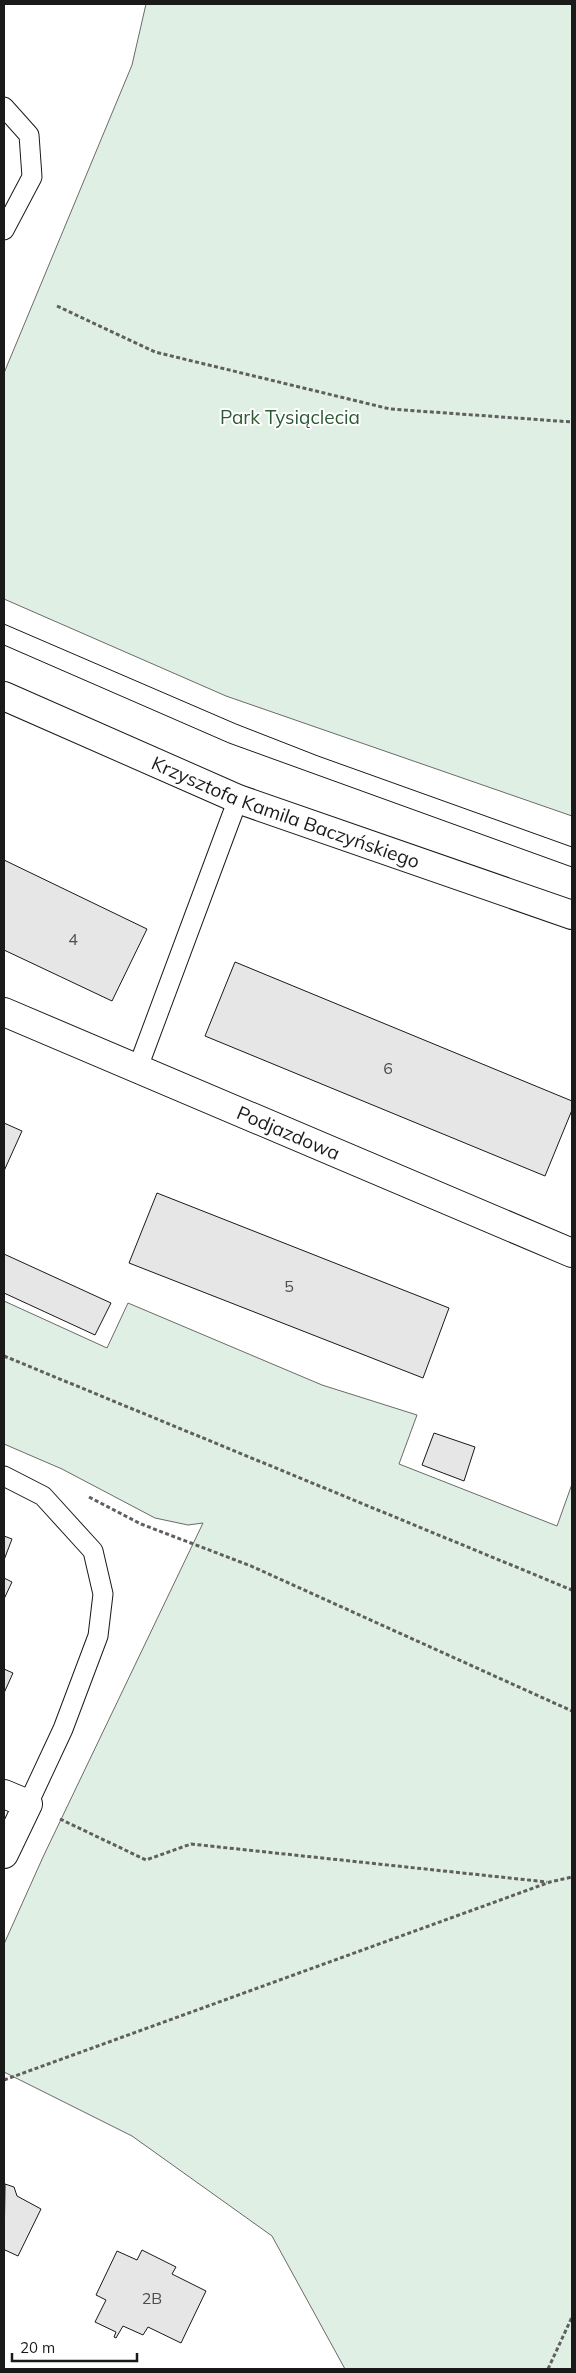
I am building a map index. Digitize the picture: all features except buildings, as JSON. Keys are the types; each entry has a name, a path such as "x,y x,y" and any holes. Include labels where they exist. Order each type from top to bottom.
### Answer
{"street":[{"name":"Krzysztofa Kamila Baczyńskiego","path":"4,696 238,799 572,915"},
{"name":"Podjazdowa","path":"4,1012 572,1253"},
{"path":"4,1854 16,1799"}],"lane":[{"path":"4,107 29,135 32,177 4,230"},
{"path":"137,1070 238,799"},
{"path":"4,1476 43,1496 93,1551 103,1594 98,1636 62,1729 16,1799"}],"path":[{"path":"57,306 155,352 390,410 572,422"},
{"path":"4,1356 305,1478 572,1590"},
{"path":"81,1493 140,1524 251,1566 572,1711"},
{"path":"16,1799 146,1860 191,1844 550,1882"},
{"path":"4,2080 550,1882 572,1877"},
{"path":"548,2369 572,2317"}],"green space":[{"name":"Park Tysiąclecia","path":"146,4 572,4 572,816 226,696 4,599 4,373 132,65"},
{"path":"4,1301 107,1348 128,1303 322,1385 417,1415 399,1464 557,1526 572,1484 572,2369 345,2369 272,2236 132,2136 4,2072 4,1944 43,1857 203,1523 188,1525 155,1518 62,1469 4,1444"}],"tram line":[{"path":"4,624 236,724 318,756 572,847"},
{"path":"4,645 229,743 572,867"}]}
